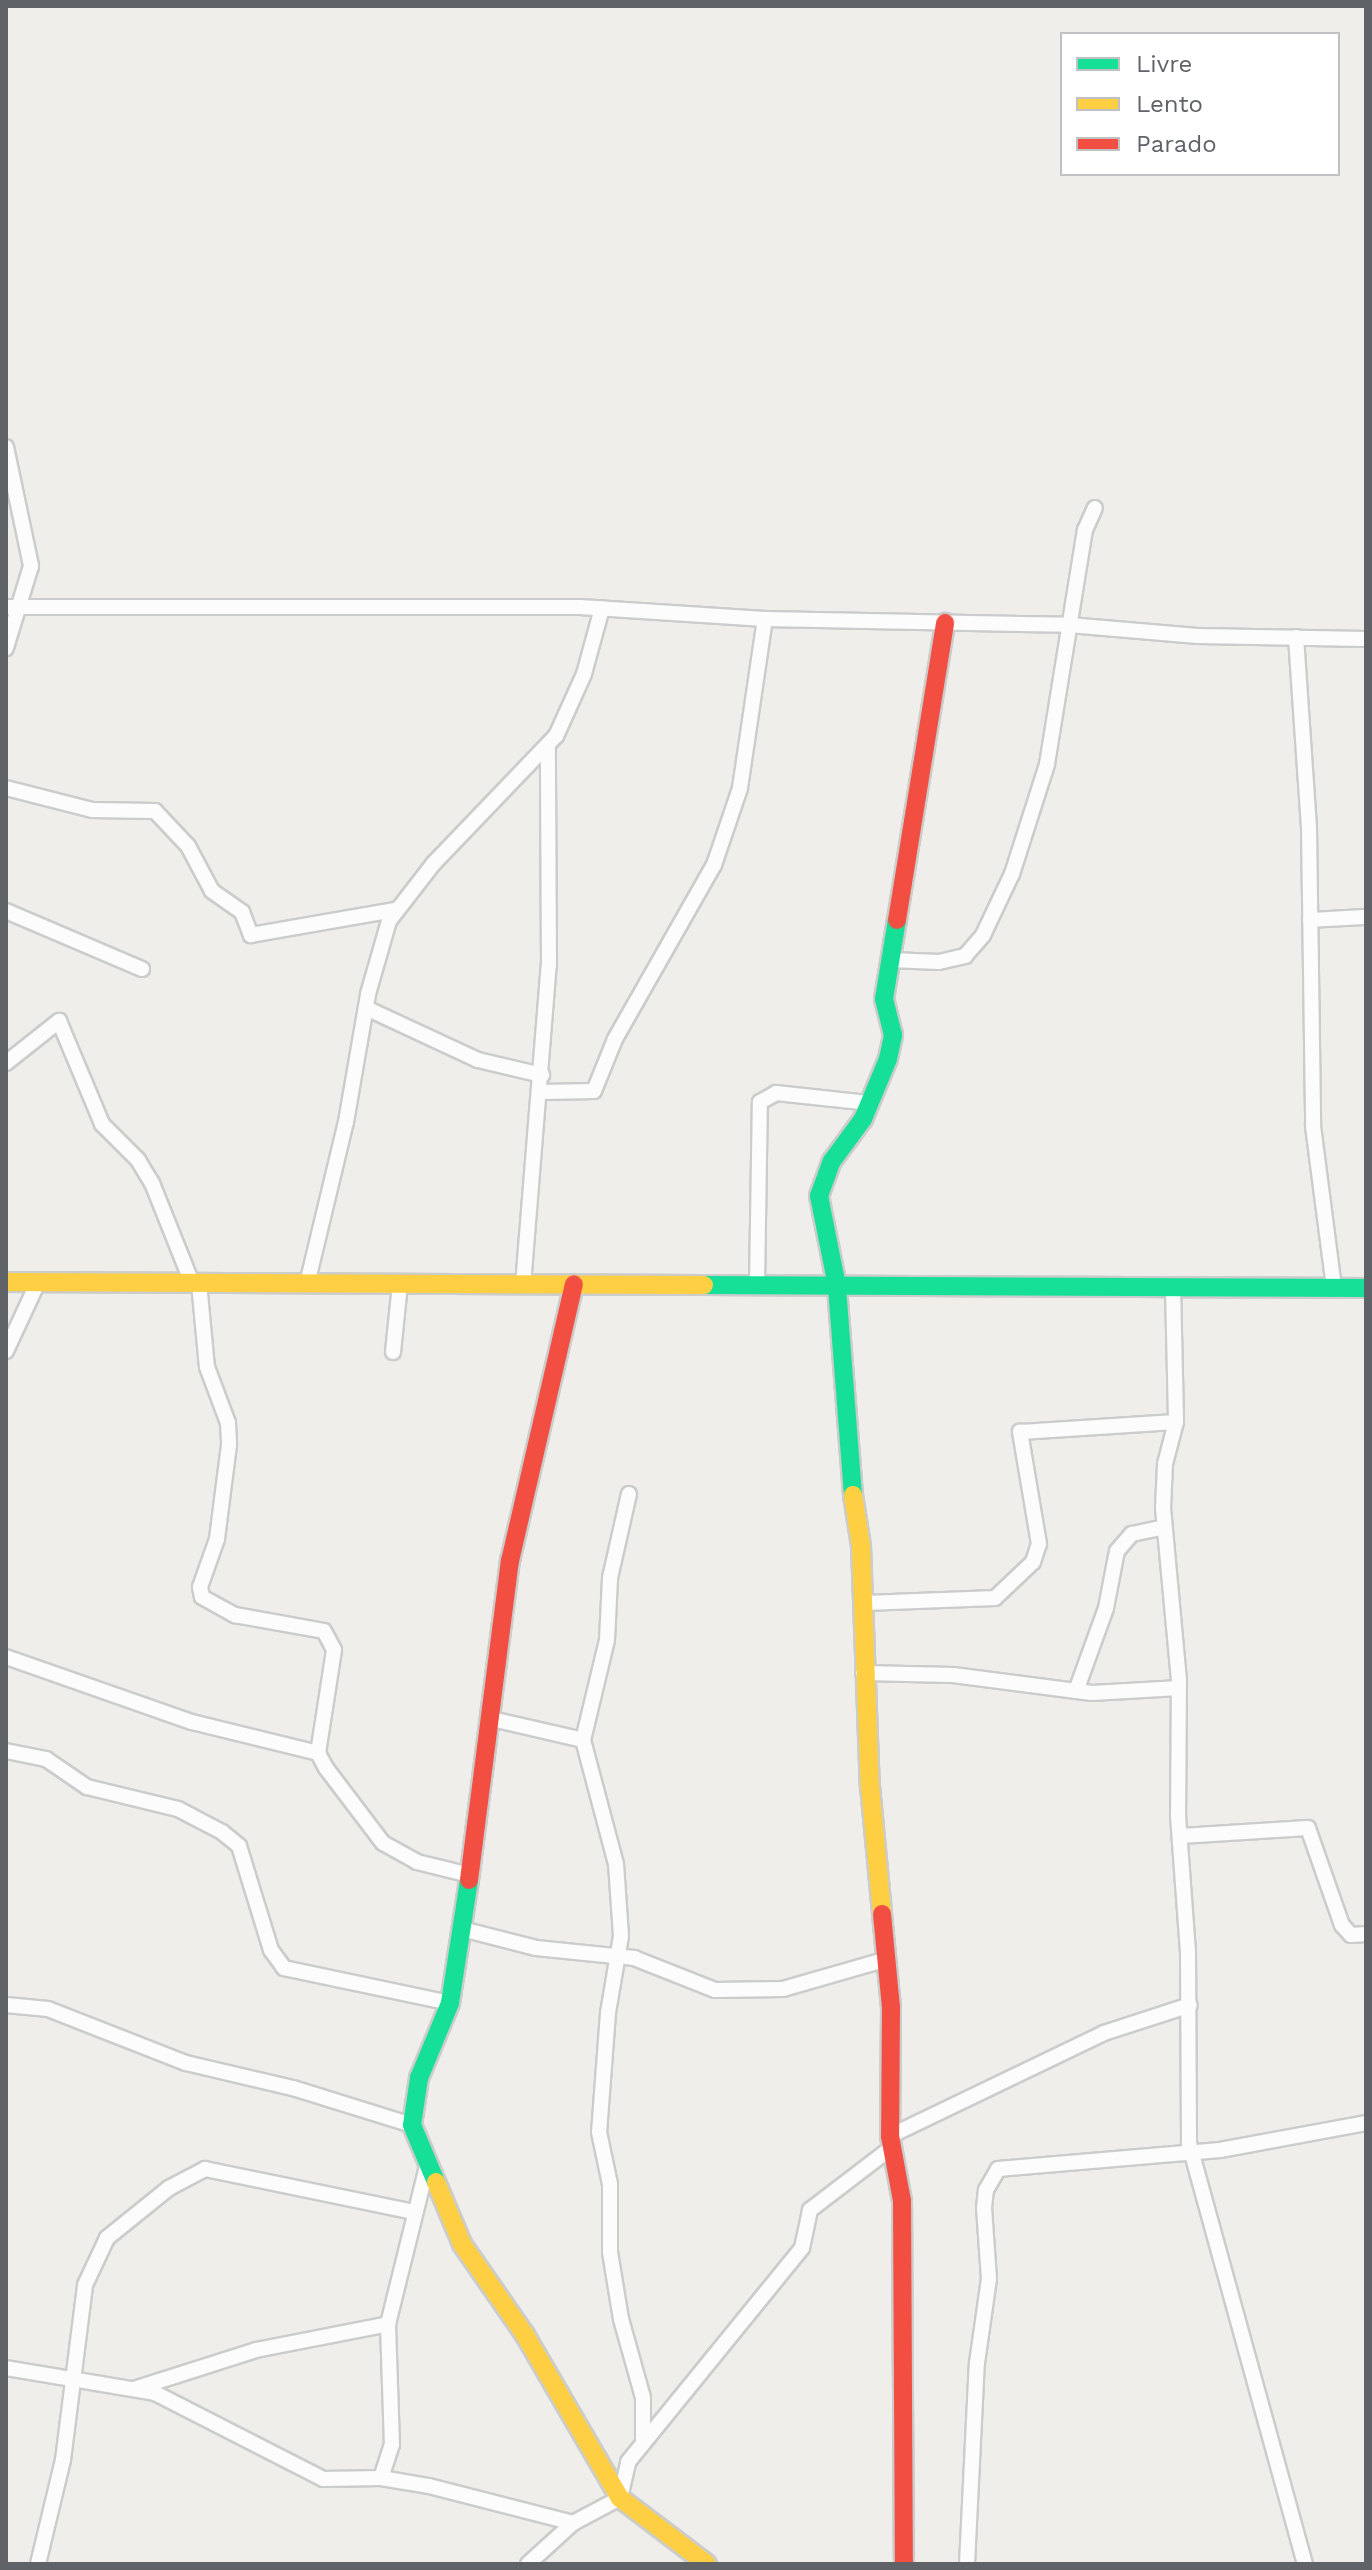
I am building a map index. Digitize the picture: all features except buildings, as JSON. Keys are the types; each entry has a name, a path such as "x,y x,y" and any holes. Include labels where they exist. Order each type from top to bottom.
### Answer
{"street":[{"path":"6,447 29,549 28,580 13,607 6,648"},
{"path":"890,960 958,960 983,935 1012,874 1047,764 1085,530 1095,508"},
{"path":"13,607 602,608 765,619 1069,625 1366,639"},
{"path":"307,1284 346,1122 366,1008 394,910 548,745 584,674 602,608"},
{"path":"541,1092 594,1091 615,1039 714,865 740,788 765,619"},
{"path":"904,2564 902,2201 890,2142 891,2007 884,1960 885,1910 863,1673 865,1603 842,1400 837,1286 820,1187 870,1103 893,1035 884,999 945,623"},
{"path":"1296,637 1310,920 1313,1126 1334,1288"},
{"path":"523,1285 549,965 548,745"},
{"path":"6,788 92,810 155,811 188,846 212,891 242,912 251,935 394,910"},
{"path":"6,911 142,969"},
{"path":"1310,920 1366,917"},
{"path":"366,1008 478,1060 542,1075"},
{"path":"6,1063 59,1021 102,1124 138,1160 152,1183 196,1283 207,1367 228,1423 229,1445 217,1539 200,1592 212,1605 235,1615 324,1631 334,1650 318,1753"},
{"path":"757,1285 760,1102 776,1093 870,1103"},
{"path":"6,1282 1366,1288"},
{"path":"6,1351 38,1282"},
{"path":"393,1352 400,1284"},
{"path":"574,1284 510,1561 492,1719 450,2003 419,2078 412,2125 462,2244 525,2335 620,2498 707,2564"},
{"path":"1173,1287 1176,1422 1165,1464 1164,1527 1179,1688 1180,1836 1190,2005 1187,2118 1192,2153 1305,2564"},
{"path":"865,1603 995,1598 1033,1562 1039,1544 1020,1432 1176,1422"},
{"path":"629,1494 610,1578 607,1640 583,1740 616,1864 621,1936 616,1954 599,2132 610,2184 610,2252 621,2319 643,2398 643,2442"},
{"path":"1076,1691 1106,1608 1117,1551 1132,1534 1164,1527"},
{"path":"6,1657 204,1726 318,1753 383,1843 417,1862 470,1875"},
{"path":"863,1673 953,1675 1076,1691 1179,1688"},
{"path":"492,1719 583,1740"},
{"path":"6,1751 46,1759 87,1787 178,1809 222,1832 239,1846 271,1950 284,1968 450,2003"},
{"path":"1180,1836 1308,1828 1342,1925 1351,1935 1366,1934"},
{"path":"462,1929 536,1948 616,1954 715,1990 783,1989 884,1960"},
{"path":"6,2005 48,2009 186,2063 293,2088 412,2125"},
{"path":"528,2564 573,2523 620,2498 628,2462 802,2248 810,2210 890,2142 1104,2033 1190,2005"},
{"path":"967,2564 977,2363 989,2279 984,2208 991,2179 998,2169 1013,2165 1192,2153 1366,2123"},
{"path":"381,2478 392,2445 388,2324 427,2166"},
{"path":"38,2564 76,2378 85,2285 98,2251 107,2238 184,2178 205,2169 250,2174 415,2212"},
{"path":"134,2389 256,2350 388,2324"},
{"path":"6,2368 155,2393 323,2479 381,2478 573,2523"}],"traffic: fast":[{"path":"853,1495 837,1286 819,1196 832,1161 863,1119 888,1059 893,1035 884,999 897,920"},
{"path":"704,1285 1366,1288"},
{"path":"436,2182 412,2125 419,2078 450,2003 469,1880"}],"traffic: slow":[{"path":"6,1282 704,1285"},
{"path":"853,1495 861,1546 870,1786 882,1914"},
{"path":"436,2182 462,2244 525,2335 620,2498 707,2564"}],"traffic: jam":[{"path":"897,920 945,623"},
{"path":"469,1880 510,1561 574,1284"},
{"path":"882,1914 891,2007 890,2136 902,2201 904,2564"}]}
